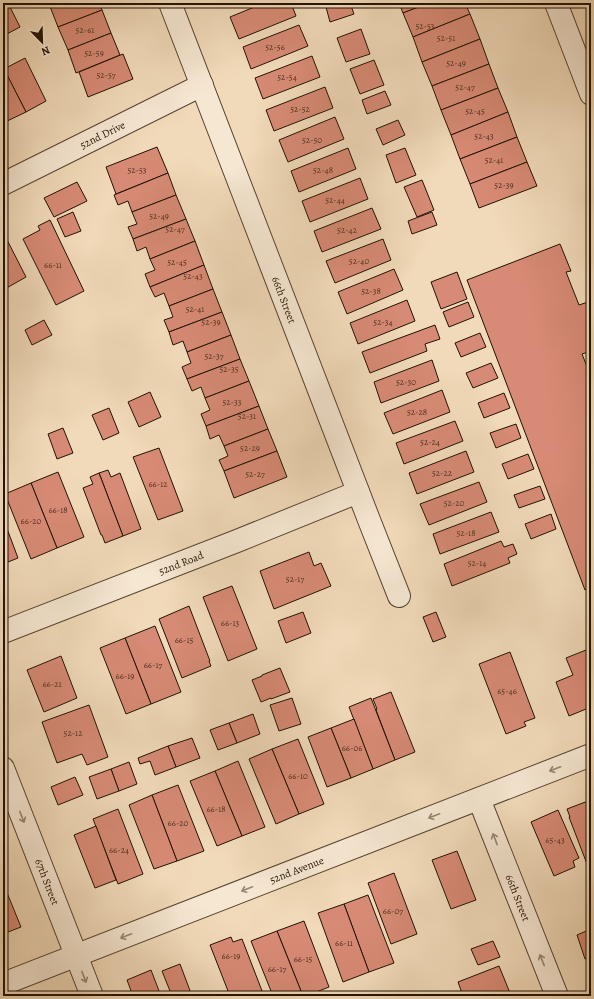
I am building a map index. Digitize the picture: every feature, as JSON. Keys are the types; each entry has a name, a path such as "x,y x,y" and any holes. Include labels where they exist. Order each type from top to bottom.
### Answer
{"street":[{"name":"66th Street","path":"170,3 399,596"},
{"path":"556,3 591,94"},
{"name":"52nd Drive","path":"3,184 202,85"},
{"name":"52nd Road","path":"3,632 358,492"},
{"name":"52nd Avenue","path":"3,984 591,755"},
{"name":"67th Street","path":"3,768 92,996"},
{"name":"66th Street","path":"479,799 557,996"}],"building":[{"path":"3,3 8,3 20,27 3,36"},
{"path":"99,3 102,10 58,27 49,4"},
{"path":"264,3 291,3 296,16 239,39 230,17"},
{"path":"338,3 350,3 354,14 330,22 326,7"},
{"path":"399,3 429,3 403,13"},
{"path":"429,3 465,3 470,14 413,37 403,13"},
{"path":"102,10 111,33 68,50 58,27"},
{"path":"470,14 480,39 422,62 413,37"},
{"path":"299,25 308,46 251,69 243,47"},
{"path":"361,29 370,54 346,62 337,38"},
{"path":"111,33 120,55 76,73 68,50"},
{"path":"480,39 489,64 432,86 422,62"},
{"path":"123,54 133,79 88,97 79,72"},
{"path":"312,56 320,77 263,99 255,78"},
{"path":"25,58 46,101 26,112 4,69"},
{"path":"374,60 384,85 360,94 350,69"},
{"path":"489,64 498,88 441,110 432,86"},
{"path":"4,69 26,112 3,123 3,70"},
{"path":"325,87 333,108 274,131 266,110"},
{"path":"498,88 508,112 451,135 441,110"},
{"path":"385,91 391,105 367,114 362,100"},
{"path":"508,112 517,137 460,159 451,135"},
{"path":"335,117 344,139 288,162 279,140"},
{"path":"398,120 405,135 383,145 376,129"},
{"path":"517,137 527,162 470,184 460,159"},
{"path":"157,147 168,173 116,194 106,167"},
{"path":"348,148 356,169 299,192 291,171"},
{"path":"405,148 416,175 396,183 386,155"},
{"path":"527,162 537,186 479,208 470,184"},
{"path":"168,173 176,195 132,212 128,201 118,205 114,195"},
{"path":"360,178 368,199 310,222 302,201"},
{"path":"422,180 434,210 417,217 404,187"},
{"path":"77,182 87,201 54,217 44,198"},
{"path":"176,195 186,219 133,239 128,227 137,224 132,212"},
{"path":"372,208 381,229 322,252 314,231"},
{"path":"73,212 81,231 65,237 57,219"},
{"path":"432,212 437,225 412,234 408,221"},
{"path":"186,219 195,241 150,259 146,247 137,251 133,239"},
{"path":"50,220 84,291 56,305 23,239 40,230 38,226"},
{"path":"3,232 26,277 3,290"},
{"path":"383,239 391,260 335,283 326,261"},
{"path":"195,241 204,265 150,287 145,274 155,270 150,259"},
{"path":"560,244 571,271 566,272 579,305 591,301 591,351 582,354 588,369 591,368 591,587 585,590 467,280"},
{"path":"204,265 213,289 169,306 164,293 155,297 150,287"},
{"path":"394,269 403,290 347,314 338,292"},
{"path":"457,272 467,299 441,309 431,282"},
{"path":"213,289 222,312 169,332 164,320 173,317 169,306"},
{"path":"407,300 415,321 358,344 350,323"},
{"path":"468,302 474,317 449,327 443,312"},
{"path":"222,312 231,335 187,352 183,341 173,345 169,332"},
{"path":"44,320 52,335 32,345 25,330"},
{"path":"435,325 440,339 425,344 427,351 370,373 362,352"},
{"path":"480,333 486,347 461,357 455,343"},
{"path":"231,335 240,359 187,379 182,367 191,363 187,352"},
{"path":"240,359 249,381 205,398 201,387 192,391 187,379"},
{"path":"432,360 439,381 381,403 374,382"},
{"path":"491,363 498,378 473,388 466,373"},
{"path":"249,381 259,406 206,426 201,414 210,410 205,398"},
{"path":"442,390 450,412 393,434 384,413"},
{"path":"150,392 161,417 139,427 128,402"},
{"path":"504,393 510,408 484,418 478,403"},
{"path":"259,406 268,429 224,446 219,435 210,439 206,426"},
{"path":"109,408 119,433 103,440 92,415"},
{"path":"455,421 463,441 404,464 396,443"},
{"path":"516,424 521,438 496,448 490,433"},
{"path":"63,428 73,453 57,459 48,434"},
{"path":"268,429 277,451 224,471 219,460 228,456 224,446"},
{"path":"159,448 183,511 158,520 133,457"},
{"path":"277,451 287,477 234,498 224,471"},
{"path":"466,451 474,472 417,494 409,473"},
{"path":"528,454 534,469 508,479 502,464"},
{"path":"108,470 111,477 120,473 141,529 123,536 99,473"},
{"path":"58,472 84,537 57,548 31,483"},
{"path":"99,473 123,536 105,543 83,488 93,484 90,477"},
{"path":"479,482 487,502 429,525 420,504"},
{"path":"31,483 57,548 31,559 5,494"},
{"path":"540,486 545,499 519,508 514,495"},
{"path":"491,512 499,532 440,554 433,534"},
{"path":"551,514 556,529 531,539 525,524"},
{"path":"3,518 18,558 3,564"},
{"path":"501,541 504,547 513,544 517,554 508,558 510,563 452,586 444,564"},
{"path":"309,552 314,566 321,563 331,586 274,609 260,571"},
{"path":"232,586 257,649 228,661 203,597"},
{"path":"189,606 211,666 182,678 159,619"},
{"path":"303,612 311,633 286,643 278,621"},
{"path":"436,612 446,637 433,642 423,617"},
{"path":"155,626 181,692 151,704 125,638"},
{"path":"125,638 151,704 126,714 100,648"},
{"path":"591,648 591,707 569,716 556,682 573,675 566,658"},
{"path":"510,652 535,718 524,722 526,726 506,734 479,664"},
{"path":"61,656 77,698 44,712 27,670"},
{"path":"280,668 290,692 261,702 252,680"},
{"path":"391,692 415,752 395,760 373,699"},
{"path":"292,698 301,724 279,731 270,705"},
{"path":"371,698 395,760 373,769 349,707"},
{"path":"89,705 108,757 87,765 82,754 57,763 42,722"},
{"path":"253,714 260,734 237,743 229,723"},
{"path":"354,719 373,769 351,778 331,728"},
{"path":"229,723 237,743 218,750 210,730"},
{"path":"331,728 351,778 327,787 308,737"},
{"path":"192,738 200,758 176,767 168,746"},
{"path":"298,739 324,804 299,814 272,749"},
{"path":"168,746 176,767 155,775 150,761 140,764 138,758"},
{"path":"272,749 299,814 276,824 249,759"},
{"path":"238,761 265,827 242,836 215,771"},
{"path":"129,762 137,784 119,791 111,769"},
{"path":"111,769 119,791 97,799 89,777"},
{"path":"215,771 242,836 217,846 190,781"},
{"path":"75,777 83,795 58,805 51,787"},
{"path":"178,785 204,851 177,861 152,795"},
{"path":"152,795 177,861 154,869 129,805"},
{"path":"588,801 591,809 591,863 587,864 567,809"},
{"path":"118,809 143,874 118,884 93,819"},
{"path":"558,810 579,858 573,861 575,867 554,876 531,822"},
{"path":"96,826 116,880 95,888 74,835"},
{"path":"457,851 476,900 451,909 432,860"},
{"path":"394,873 417,934 391,944 368,883"},
{"path":"3,883 21,927 3,934"},
{"path":"368,895 394,963 369,972 344,904"},
{"path":"344,904 369,972 343,982 318,913"},
{"path":"304,921 329,987 306,996 303,996 277,931"},
{"path":"591,929 591,957 585,959 577,935"},
{"path":"277,931 303,996 273,996 251,941"},
{"path":"231,937 233,942 242,939 264,996 230,996 210,945"},
{"path":"493,941 500,957 478,965 471,949"},
{"path":"180,964 192,996 172,996 162,971"},
{"path":"499,966 510,993 502,996 463,996 458,982"},
{"path":"151,970 161,996 133,996 127,980"}]}
